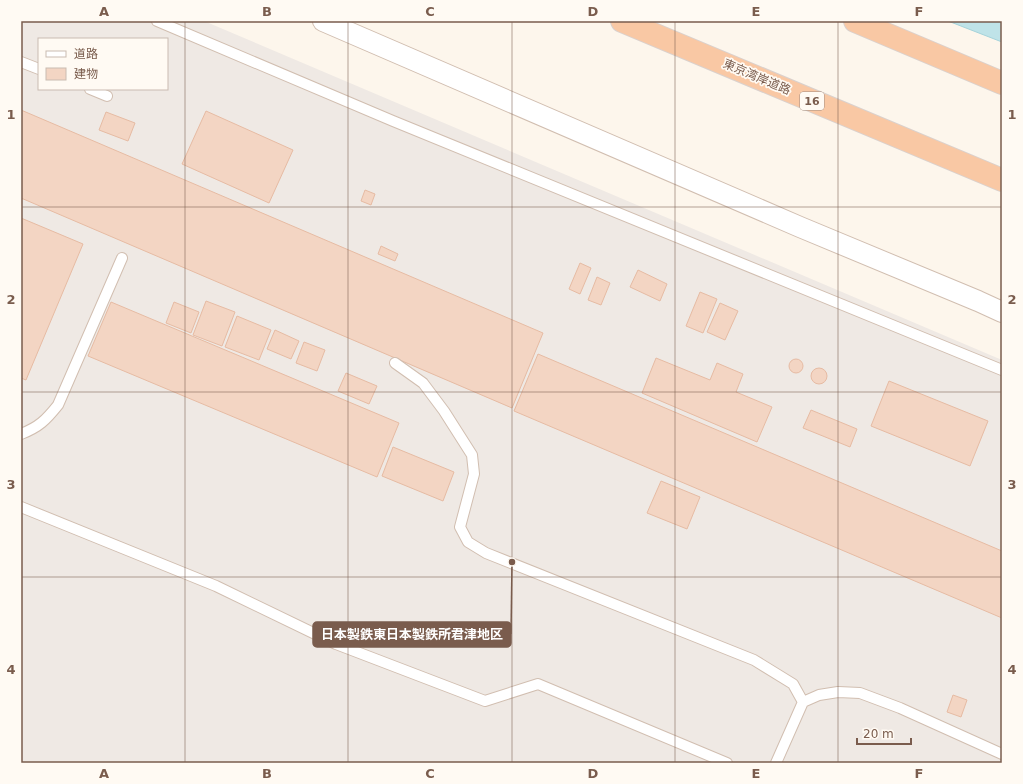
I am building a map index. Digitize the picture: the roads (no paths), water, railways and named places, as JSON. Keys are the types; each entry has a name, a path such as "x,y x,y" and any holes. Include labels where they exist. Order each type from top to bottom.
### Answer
{"highway":[{"name":"東京湾岸道路","path":"622,21 1002,180"},
{"path":"855,21 1002,83"}],"street":[{"path":"323,21 793,224 1002,312"}],"lane":[{"path":"157,21 393,121 1002,370"},
{"path":"21,62 38,69"},
{"path":"92,90 107,96"},
{"path":"21,434 34,429 45,421 58,404 122,258"},
{"path":"395,363 423,383 444,411 472,455 474,474 460,527 468,542 486,553 754,660 793,684 803,702"},
{"path":"21,507 216,586 336,644 485,701 538,684 727,763"},
{"path":"776,763 803,702 819,695 838,692 860,693 900,708 1002,754"}],"water":[{"path":"948,21 1002,21 1002,42"}],"place":[{"name":"日本製鉄東日本製鉄所君津地区","path":"512,562"}]}
